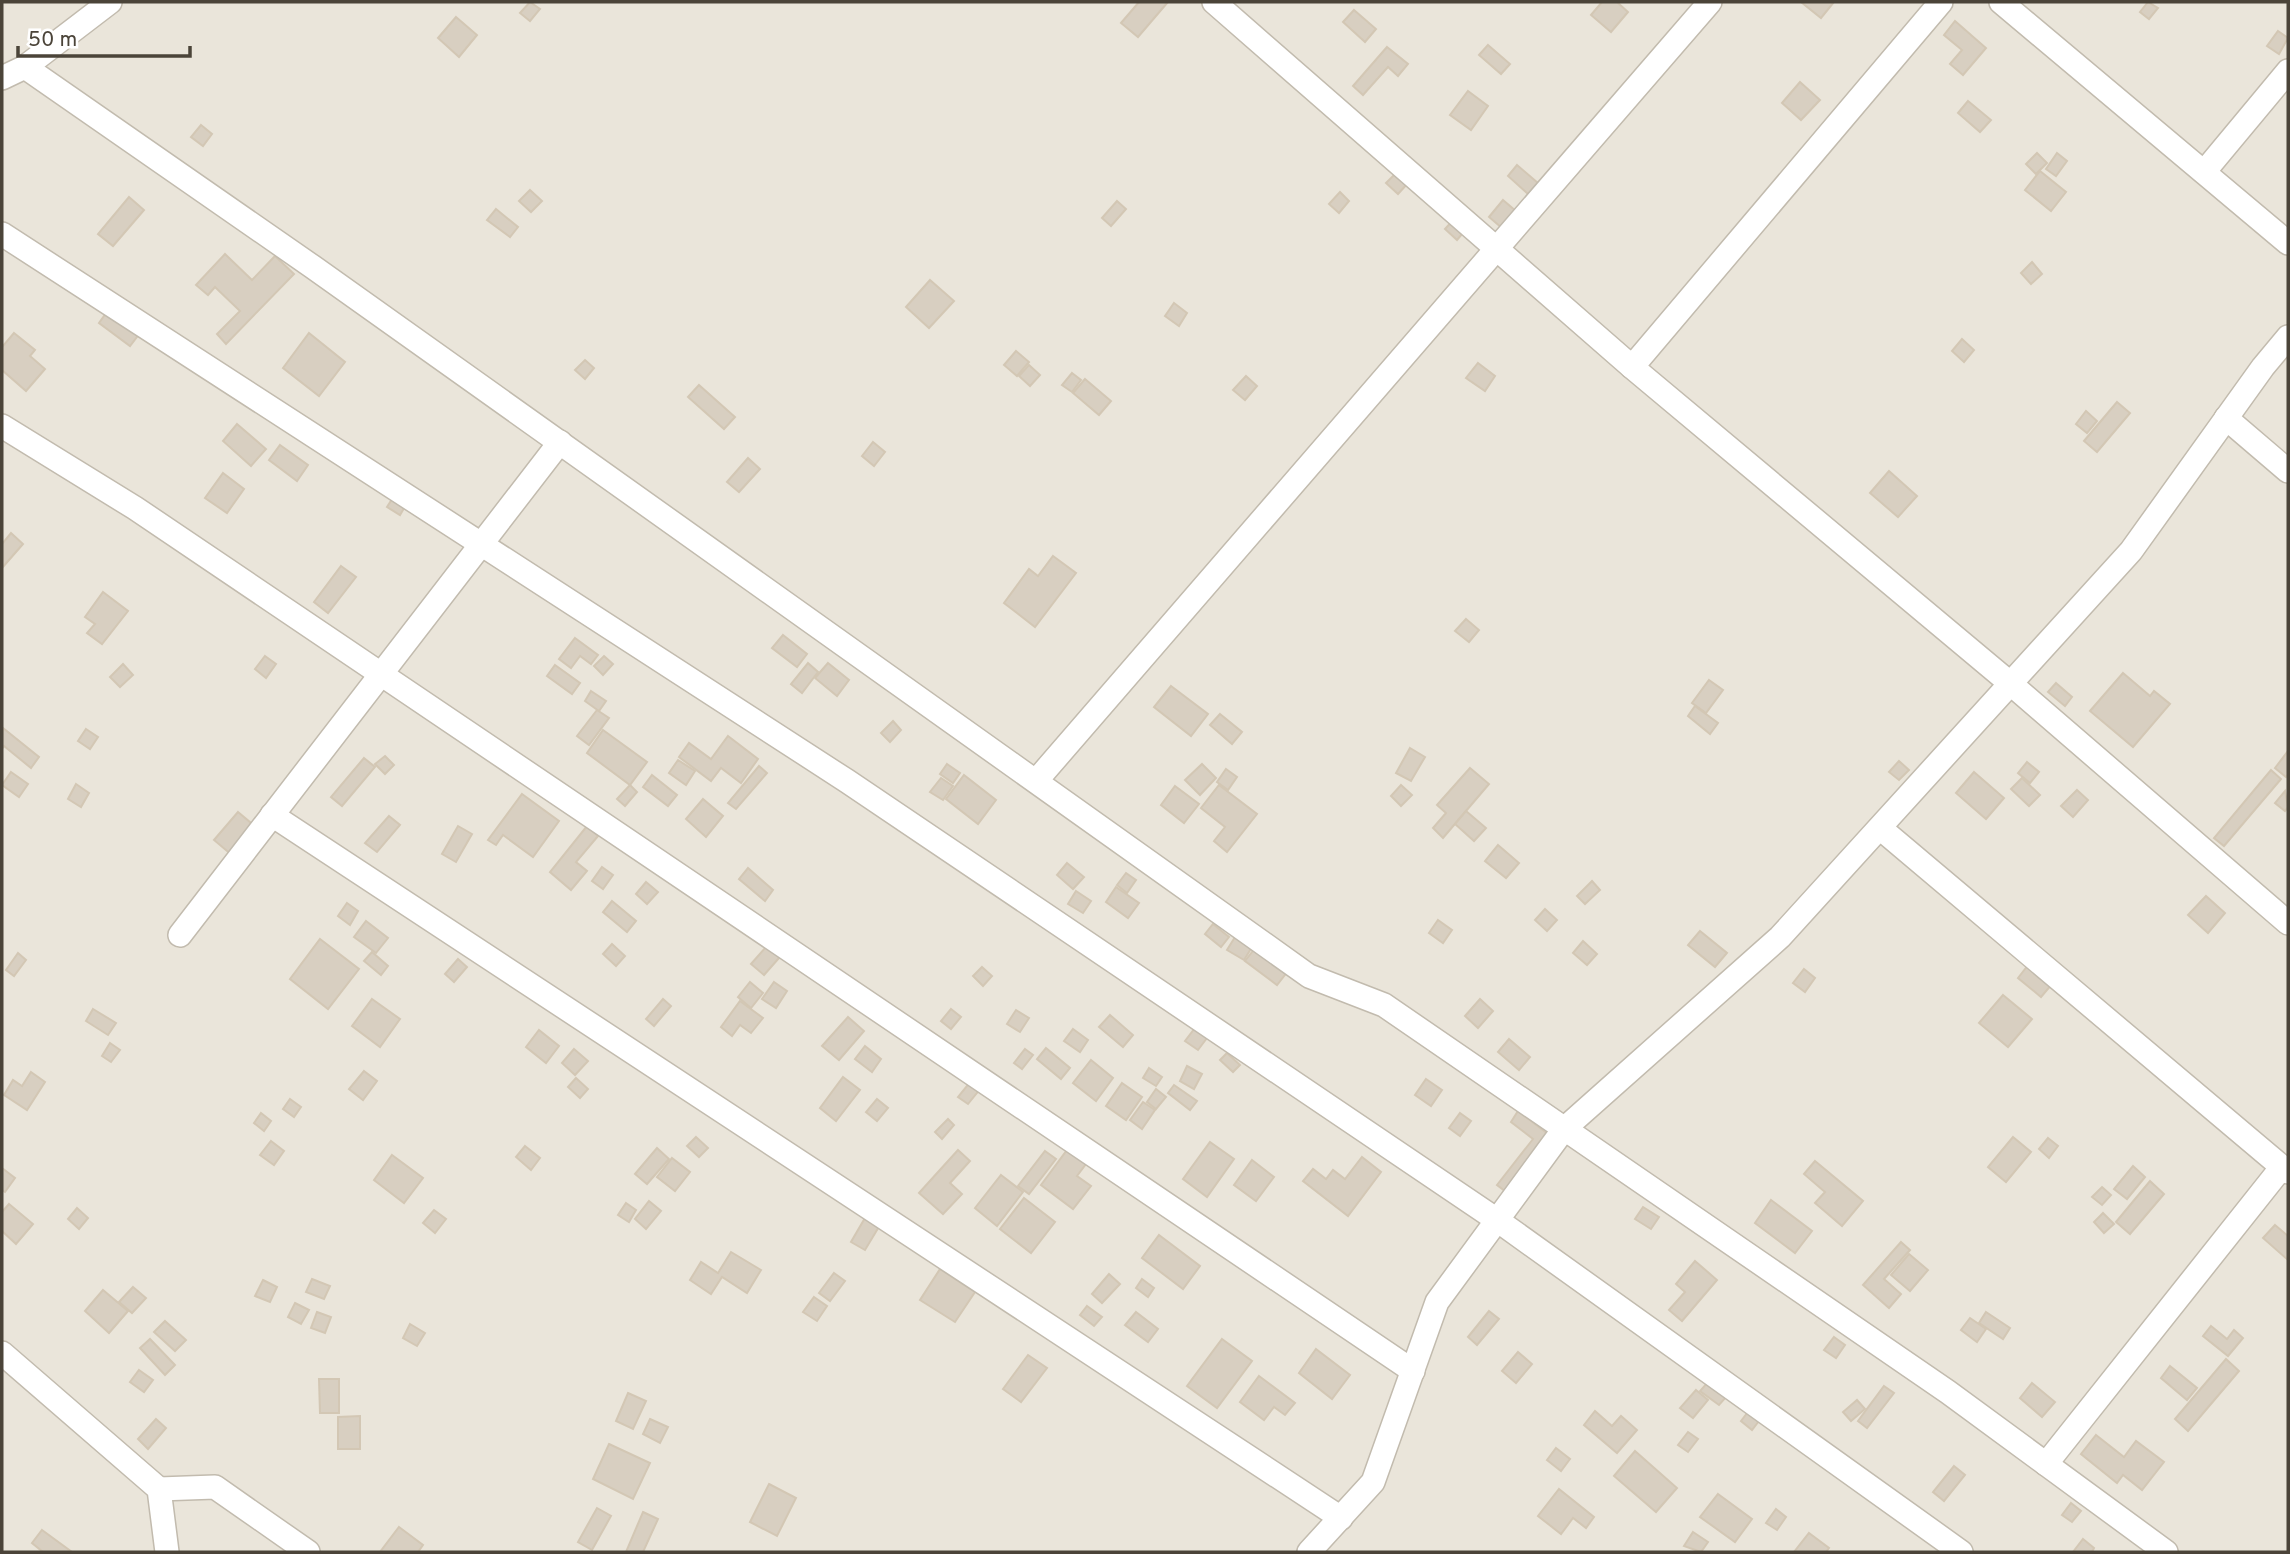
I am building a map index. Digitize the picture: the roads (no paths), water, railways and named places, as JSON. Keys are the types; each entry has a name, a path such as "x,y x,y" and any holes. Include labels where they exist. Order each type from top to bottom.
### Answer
{"street":[{"path":"2,78 25,67 110,2"},
{"path":"1214,2 1632,366 2011,684 2288,923"},
{"path":"1036,781 1710,2"},
{"path":"1632,366 1941,2"},
{"path":"2001,2 2288,243"},
{"path":"25,67 559,442 1309,976 1384,1005 1948,1392 2166,1552"},
{"path":"2204,172 2288,71"},
{"path":"2,234 847,781 1497,1220 1961,1552"},
{"path":"1309,1552 1373,1482 1437,1302 1564,1129 1780,937 1880,828 2131,551 2288,337"},
{"path":"2226,418 2288,471"},
{"path":"2,426 135,508 1413,1371"},
{"path":"180,934 559,442"},
{"path":"272,815 1341,1518"},
{"path":"1880,828 2285,1169 2046,1464"},
{"path":"2,1353 159,1489 167,1552"},
{"path":"159,1489 215,1487 308,1552"}]}
